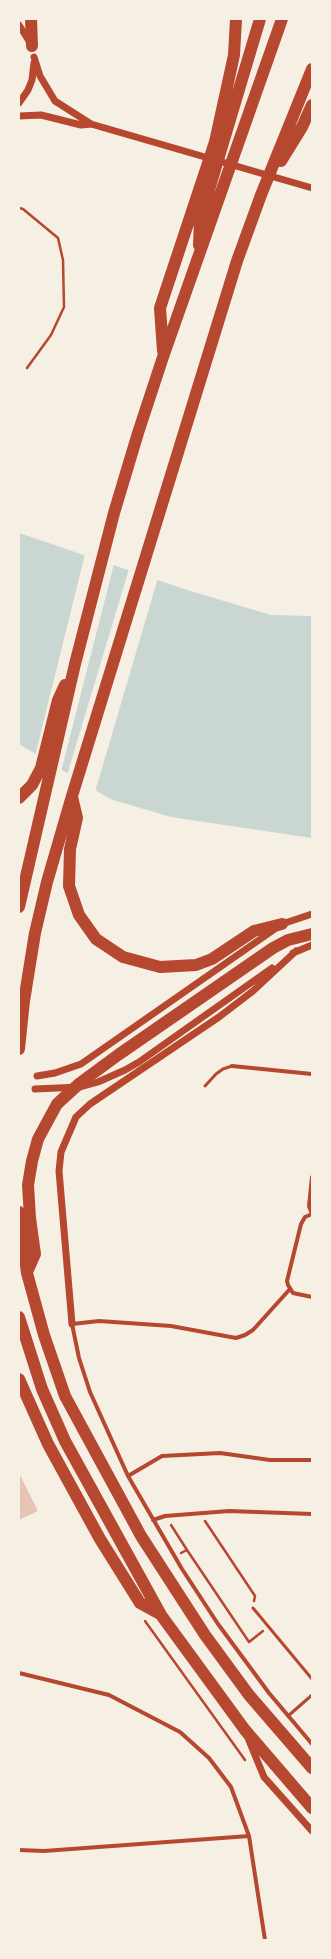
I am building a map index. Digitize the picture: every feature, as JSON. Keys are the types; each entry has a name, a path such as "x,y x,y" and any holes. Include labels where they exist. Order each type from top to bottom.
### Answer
{"highway":[{"path":"31,19 33,52"},
{"path":"163,357 160,308 215,142 234,55 236,19"},
{"path":"199,256 200,220 260,19"},
{"path":"19,907 75,664 114,513 138,432 163,357 282,19"},
{"path":"19,1049 35,933 47,882 72,796 157,525 237,261 261,195 312,70"},
{"path":"261,195 302,127 312,105"},
{"path":"19,798 32,785 41,768 58,700 75,664"},
{"path":"72,796 77,818 70,849 69,886 79,915 96,939 122,957 160,967 196,965 212,960 254,931 282,924"},
{"path":"27,1273 35,1254 30,1218 28,1185 30,1173 38,1139 49,1117 68,1093 118,1055 273,948 288,940 312,934"},
{"path":"19,1212 27,1273 44,1335 65,1396 142,1536 205,1635 244,1689 312,1768"},
{"path":"19,1317 42,1389 65,1441 161,1615 245,1730 312,1808"},
{"path":"19,1379 48,1444 100,1539 140,1603 161,1615"}],"street":[{"path":"19,25 27,36 40,76 55,101 91,124 312,188"},
{"path":"19,102 28,90 32,80 33,52"},
{"path":"19,116 42,115 82,125 91,124"},
{"path":"37,1076 55,1073 81,1064 282,924 293,918 312,914"},
{"path":"35,1089 50,1090 80,1087 98,1082 125,1070 139,1062 296,951 312,945"},
{"path":"296,951 253,990 219,1017 90,1104 76,1117 61,1152 59,1171 72,1324 79,1358 90,1392 128,1476 182,1569 218,1624 288,1716 312,1744"},
{"path":"232,1066 312,1074"},
{"path":"312,1177 309,1206 312,1214 305,1217 301,1224 287,1281 290,1289 298,1294 312,1298"},
{"path":"72,1324 99,1321 171,1326 236,1338 253,1330 290,1289"},
{"path":"128,1476 162,1456 220,1453 270,1460 312,1460"},
{"path":"153,1520 165,1516 229,1511 312,1514"},
{"path":"19,1672 109,1694 180,1732 209,1758 232,1787 250,1836 265,1940"},
{"path":"245,1730 264,1777 312,1831"},
{"path":"19,1850 44,1851 250,1836"}],"lane":[{"path":"204,1086 223,1069 232,1066"},
{"path":"253,1608 312,1679"},
{"path":"288,1716 312,1695"}],"path":[{"path":"19,208 24,208 58,238 63,260 64,307 51,335 27,368"},
{"path":"202,1513 206,1523 255,1596 253,1608"},
{"path":"175,1531 187,1550"},
{"path":"249,1642 268,1627"},
{"path":"210,1714 247,1763"}],"shaded area":[{"path":"19,533 187,590 271,615 312,616 312,838 171,817 110,799 19,744"}],"pier":[{"path":"85,554 114,564 61,772 35,756"},
{"path":"129,569 158,578 95,792 67,775"}],"building":[{"path":"19,1473 38,1511 19,1520"}]}
